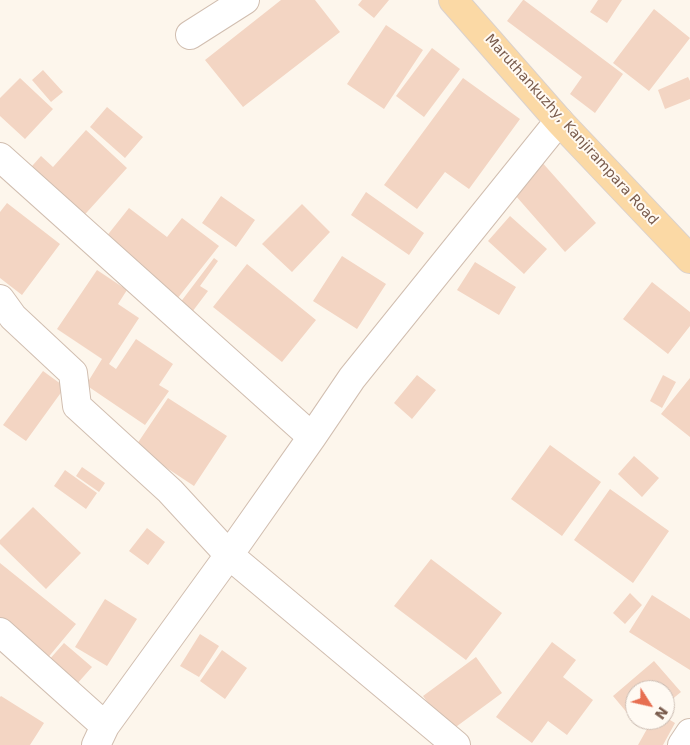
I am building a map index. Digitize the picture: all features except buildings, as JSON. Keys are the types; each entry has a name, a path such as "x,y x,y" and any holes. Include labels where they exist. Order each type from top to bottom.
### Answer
{"main road":[{"name":"Maruthankuzhy, Kanjirampara Road","path":"453,0 559,121 690,259"}],"street":[{"path":"190,35 245,0"},
{"path":"0,632 101,735 352,378 559,121"},
{"path":"0,156 312,437"},
{"path":"0,300 13,317 73,372 77,406 170,491 229,555 456,745"},
{"path":"682,745 690,733"}]}
